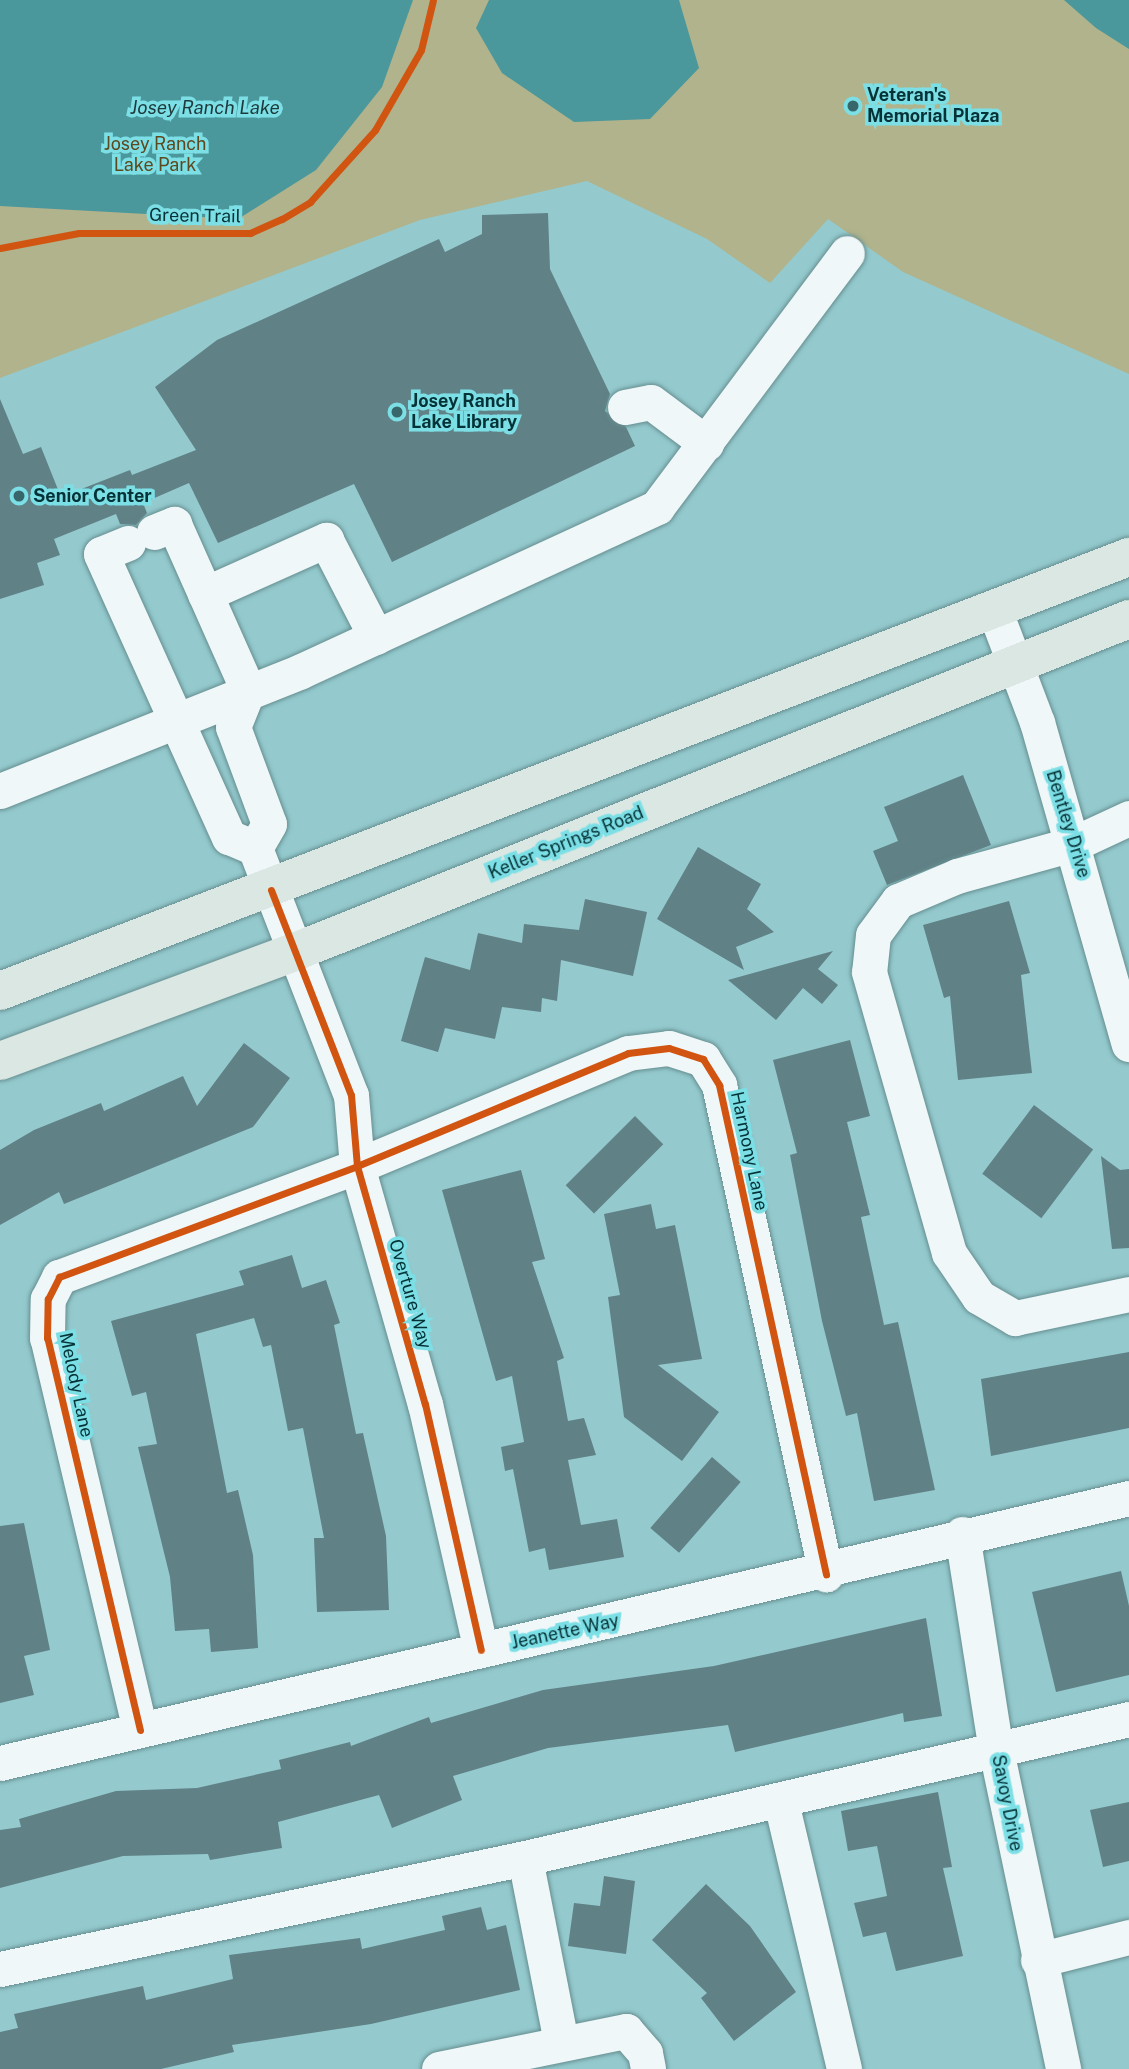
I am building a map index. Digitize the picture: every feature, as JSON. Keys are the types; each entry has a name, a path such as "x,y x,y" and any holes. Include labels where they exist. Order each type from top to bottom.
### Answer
{"main road":[{"path":"0,991 271,890 1129,557"},
{"name":"Keller Springs Road","path":"0,1061 297,951 1129,619"}],"street":[{"path":"0,791 376,637 652,511 847,253"},
{"path":"625,407 651,402 706,443"},
{"path":"255,848 269,824 233,727 248,690 174,524 101,554 229,837 255,848 297,951"},
{"path":"205,594 326,540 376,637"},
{"name":"Bentley Drive","path":"994,609 1073,844 1129,1044"},
{"path":"1129,818 1073,844 957,876 898,901 873,935 869,972 949,1253 979,1297 1015,1318 1129,1294"},
{"name":"Overture Way","path":"297,951 351,1095 358,1166 425,1404 481,1650"},
{"name":"Harmony Lane","path":"358,1166 628,1053 669,1048 703,1059 719,1085 826,1574"},
{"name":"Melody Lane","path":"140,1730 47,1338 48,1298 59,1277 358,1166"},
{"name":"Jeanette Way","path":"0,1763 481,1650 826,1574 962,1535 1129,1498"},
{"name":"Savoy Drive","path":"962,1535 996,1750 1038,1961 1063,2069"},
{"path":"0,1969 781,1802 1129,1719"},
{"path":"781,1802 844,2069"},
{"path":"525,1858 561,2042"},
{"path":"1038,1961 1129,1937"},
{"path":"439,2069 561,2042 626,2031 645,2053 648,2069"}],"green space":[{"name":"Josey Ranch Lake Park","path":"0,0 1129,0 1129,374 903,272 828,219 770,283 707,239 587,181 420,220 0,378"}],"water":[{"name":"Josey Ranch Lake","path":"0,0 413,0 382,87 316,170 238,219 0,206"},
{"path":"489,0 679,0 699,68 650,119 574,122 502,73 476,28"},
{"path":"1064,0 1129,0 1129,49 1096,28"}],"building":[{"name":"Josey Ranch Lake Library","path":"548,213 550,269 610,394 605,411 626,427 635,446 392,562 354,484 218,543 189,483 143,503 147,513 136,525 120,524 116,514 54,539 60,555 37,563 44,585 0,599 0,399 23,454 41,447 61,497 130,470 132,475 196,450 155,387 217,340 439,239 445,252 482,234 482,215"},
{"path":"963,775 991,845 887,885 873,851 898,841 884,807"},
{"path":"698,847 761,884 747,909 774,932 736,947 744,970 657,919"},
{"path":"585,899 647,912 633,976 561,960 557,1001 542,998 541,1012 502,1007 495,1039 445,1028 438,1052 401,1041 425,957 470,970 478,933 522,943 524,924 579,930"},
{"path":"1009,901 1030,973 1021,975 1032,1073 958,1080 950,996 944,998 923,925"},
{"path":"833,951 818,969 838,985 822,1004 803,988 776,1020 728,980"},
{"path":"850,1040 870,1116 847,1122 870,1215 861,1217 884,1325 898,1322 935,1490 874,1501 857,1413 846,1416 822,1321 790,1155 797,1153 773,1060"},
{"path":"244,1043 290,1078 253,1127 64,1204 59,1192 0,1225 0,1150 34,1130 101,1103 104,1111 183,1076 197,1106"},
{"path":"1034,1105 1093,1150 1041,1218 982,1174"},
{"path":"635,1116 663,1144 594,1214 566,1185"},
{"path":"1101,1156 1120,1170 1129,1169 1129,1248 1112,1249"},
{"path":"521,1170 545,1259 532,1262 564,1358 557,1361 568,1421 584,1418 596,1455 568,1460 581,1525 617,1519 624,1557 549,1570 545,1548 529,1552 513,1469 505,1471 501,1447 524,1442 512,1376 496,1381 442,1190"},
{"path":"651,1204 656,1229 675,1225 702,1359 658,1365 719,1412 682,1461 624,1417 608,1297 620,1295 604,1214"},
{"path":"292,1255 302,1288 326,1280 340,1323 334,1325 356,1434 363,1433 386,1536 389,1610 317,1612 314,1538 324,1538 303,1428 288,1431 271,1345 263,1347 254,1318 196,1334 227,1493 238,1490 253,1555 258,1648 211,1652 209,1629 175,1631 170,1577 138,1447 157,1444 146,1392 132,1396 111,1321 244,1285 239,1271"},
{"path":"1129,1352 1129,1428 991,1456 981,1379"},
{"path":"712,1457 741,1482 679,1553 650,1528"},
{"path":"24,1523 50,1650 24,1656 34,1695 0,1703 0,1526"},
{"path":"1121,1571 1129,1606 1129,1675 1056,1692 1032,1592"},
{"path":"926,1618 942,1716 904,1722 903,1713 735,1752 728,1725 548,1748 453,1776 462,1800 392,1828 379,1795 278,1822 282,1848 210,1860 208,1854 123,1856 0,1888 0,1830 21,1827 19,1819 116,1791 197,1788 281,1769 279,1760 350,1742 351,1746 429,1717 431,1723 543,1690 714,1666"},
{"path":"938,1792 952,1867 943,1868 963,1956 896,1971 886,1932 863,1937 854,1903 887,1896 877,1846 848,1851 841,1811"},
{"path":"1129,1802 1129,1861 1103,1867 1090,1810"},
{"path":"604,1876 635,1881 626,1954 568,1946 574,1903 600,1906"},
{"path":"706,1884 750,1926 796,1992 734,2041 701,1998 707,1993 652,1940"},
{"path":"481,1907 487,1930 506,1925 520,1990 371,2024 232,2045 234,2052 161,2069 0,2069 0,2032 18,2028 14,2014 143,1986 146,2000 233,1979 229,1955 360,1938 362,1949 445,1930 442,1916"}],"cycle path":[{"name":"Green Trail","path":"0,248 79,233 250,233 282,219 310,202 375,130 421,50 433,0"},
{"path":"271,890 351,1095 357,1166 425,1404 481,1650"},
{"path":"140,1730 47,1338 48,1299 59,1277 357,1166 628,1053 669,1048 703,1059 719,1085 826,1574"}],"place":[{"name":"Veteran's Memorial Plaza","path":"853,106"},
{"name":"Josey Ranch Lake Library","path":"397,412"},
{"name":"Senior Center","path":"19,496"}]}
